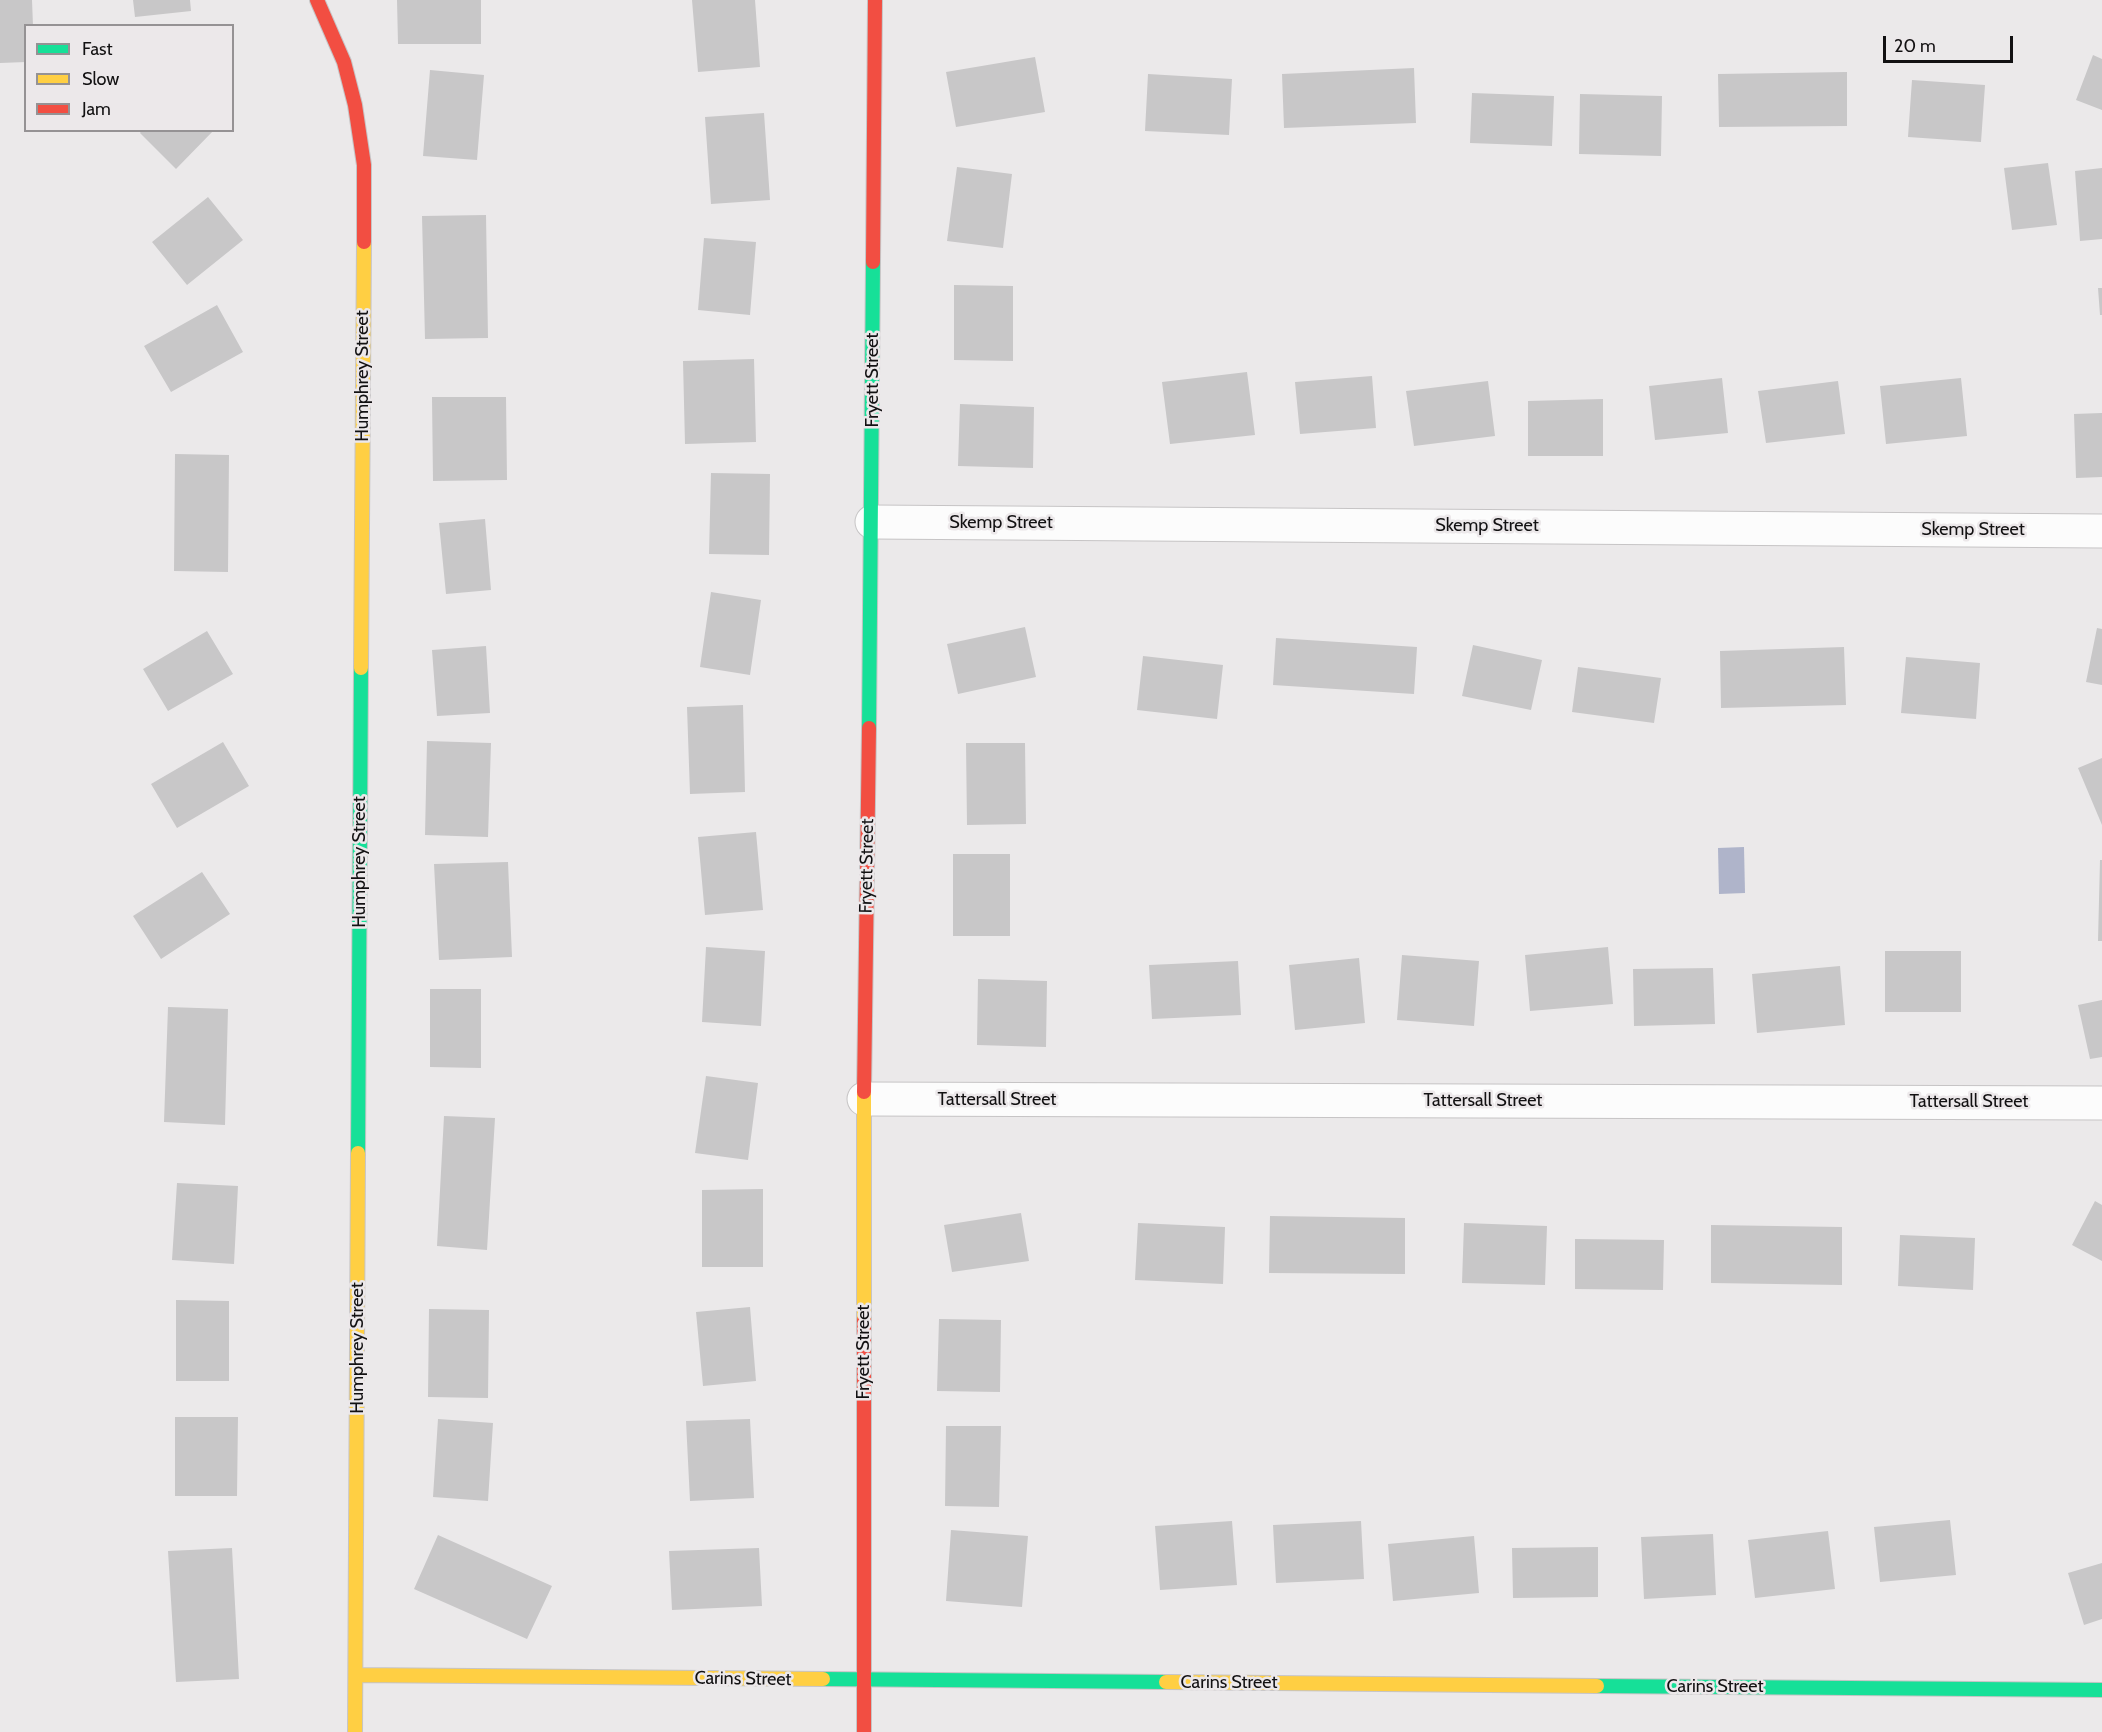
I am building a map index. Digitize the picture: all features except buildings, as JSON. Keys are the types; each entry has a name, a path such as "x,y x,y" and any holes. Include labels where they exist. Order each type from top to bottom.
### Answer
{"street":[{"name":"Humphrey Street","path":"317,0 344,63 355,105 364,165 355,1732"},
{"name":"Fryett Street","path":"864,1732 864,1099 872,522 875,0"},
{"name":"Skemp Street","path":"872,522 2102,531"},
{"name":"Tattersall Street","path":"864,1099 2102,1103"},
{"name":"Carins Street","path":"356,1675 2102,1690"}],"water":[{"path":"1744,847 1745,893 1719,894 1718,848"}],"traffic: fast":[{"path":"869,728 873,262"},
{"path":"358,1153 361,668"},
{"path":"823,1679 1166,1682"},
{"path":"1597,1686 2102,1690"}],"traffic: slow":[{"path":"361,668 364,242"},
{"path":"864,1092 864,1320"},
{"path":"355,1732 358,1153"},
{"path":"356,1675 823,1679"},
{"path":"1166,1682 1597,1686"}],"traffic: jam":[{"path":"317,0 344,62 355,105 364,165 364,242"},
{"path":"873,262 875,0"},
{"path":"864,1092 869,728"},
{"path":"864,1320 864,1732"}]}
